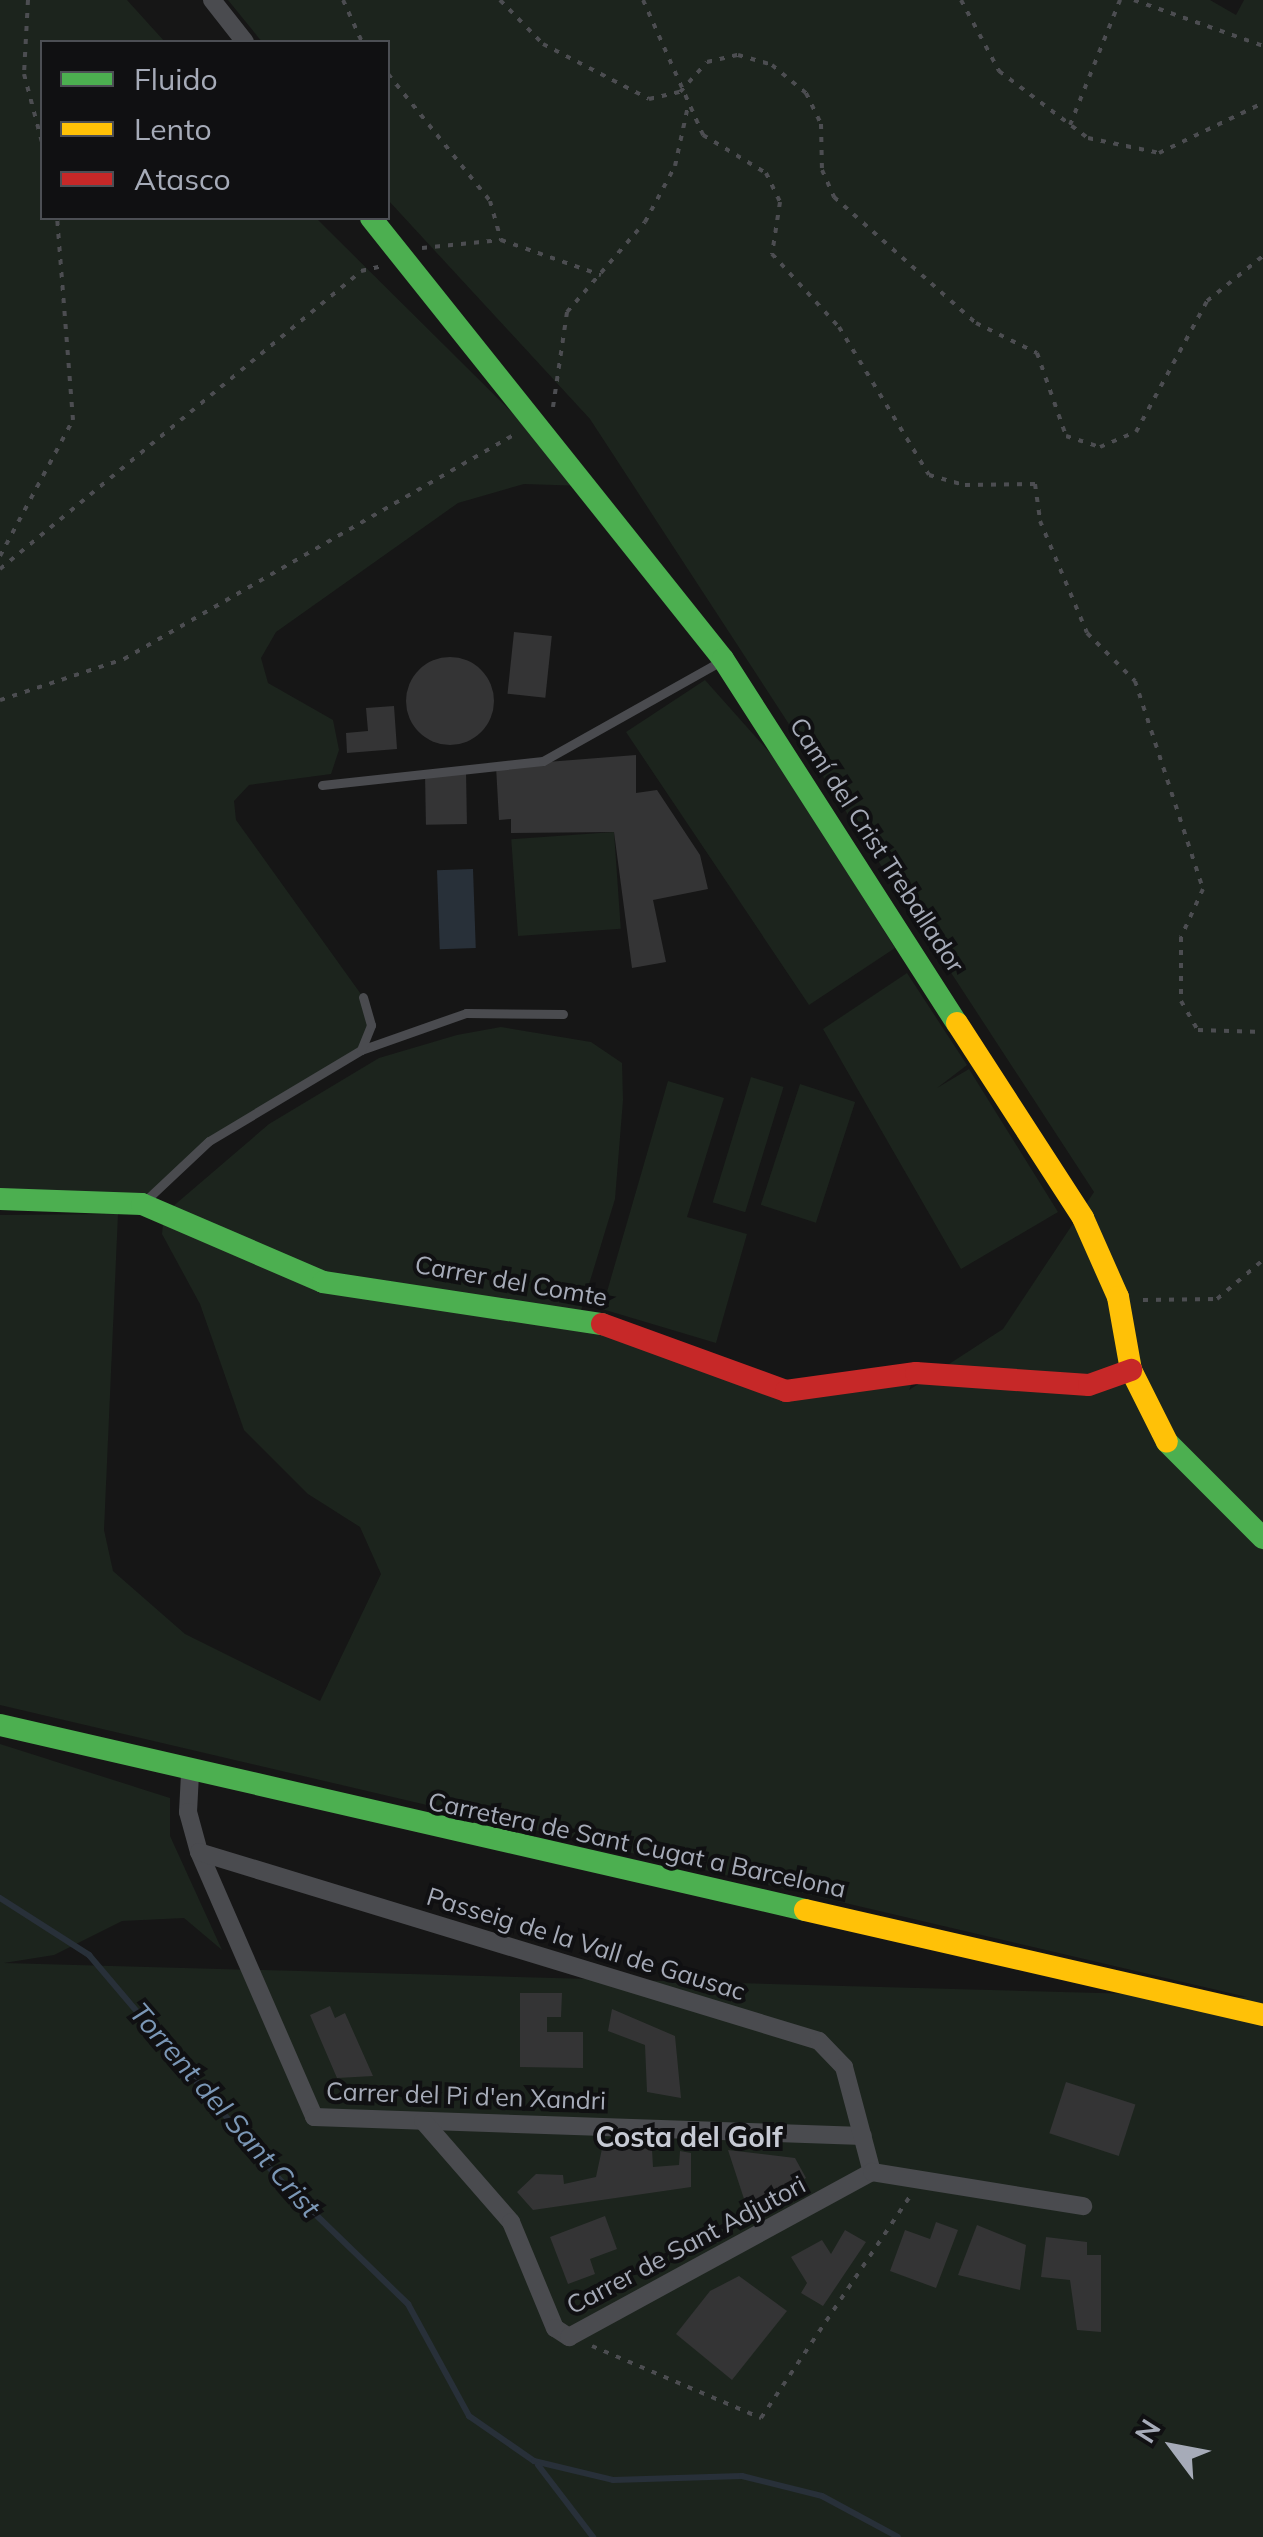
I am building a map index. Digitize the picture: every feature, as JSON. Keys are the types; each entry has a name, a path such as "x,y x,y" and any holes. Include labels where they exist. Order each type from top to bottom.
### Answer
{"street":[{"path":"212,0 242,40"},
{"name":"Camí del Crist Treballador","path":"373,220 723,659 1083,1218 1118,1297 1131,1370 1156,1432 1263,1538"},
{"name":"Carrer del Comte","path":"0,1199 142,1204 323,1282 570,1315 674,1344 786,1391 916,1372 1089,1385 1131,1370"},
{"name":"Carretera de Sant Cugat a Barcelona","path":"0,1725 190,1774 1263,2016"},
{"name":"Carrer del Pi d'en Xandri","path":"190,1774 188,1812 200,1852 314,2117 863,2136"},
{"name":"Passeig de la Vall de Gausac","path":"200,1852 818,2041 844,2067 872,2172"},
{"name":"Carrer de Sant Adjutori","path":"423,2121 520,2236 555,2328 569,2336 872,2172"},
{"path":"872,2172 1084,2206"}],"lane":[{"path":"322,785 543,760 723,659"},
{"path":"362,1050 371,1025 363,997"},
{"path":"142,1204 209,1141 362,1050 466,1013 563,1014"}],"path":[{"path":"28,0 24,74 40,134"},
{"path":"343,0 361,40"},
{"path":"500,0 544,44 649,99 680,92 707,62 738,55 772,65 806,93 834,197 976,323 1037,353 1066,436 1100,447 1136,432 1208,301 1263,256"},
{"path":"643,0 680,92 703,135 766,173 780,202 772,254 840,327 929,475 965,485 1035,484 1040,521 1087,633 1135,681 1203,890 1182,936 1181,1002 1198,1030 1263,1032"},
{"path":"961,0 999,71 1069,126 1159,153 1263,103"},
{"path":"1069,126 1120,0"},
{"path":"1134,0 1263,46"},
{"path":"390,76 490,201 502,240"},
{"path":"0,700 124,659 540,431 567,312 602,275 675,166 688,106"},
{"path":"0,556 73,420 57,220"},
{"path":"395,251 502,240 602,275"},
{"path":"0,569 362,270"},
{"path":"1118,1297 1217,1299 1263,1260"},
{"path":"569,2336 761,2418 921,2180"}],"shaded area":[{"path":"0,0 127,0 163,40 40,40 40,220 318,220 586,486 524,484 458,503 276,632 261,658 268,683 333,720 339,750 331,774 249,785 234,801 236,820 363,997 371,1025 361,1050 209,1141 142,1204 0,1199"},
{"path":"228,0 1210,0 1236,15 1244,0 1263,0 1263,2537 0,2537 0,1744 170,1798 170,1836 222,1950 184,1918 122,1921 54,1955 4,1963 1247,1997 0,1705 0,1215 118,1214 104,1530 113,1571 185,1634 320,1701 381,1574 360,1527 308,1494 244,1430 200,1304 162,1234 164,1214 269,1124 379,1058 457,1035 501,1027 591,1042 622,1063 623,1100 615,1199 579,1317 787,1391 916,1373 909,1390 1003,1329 1094,1192 590,419 390,202 390,40 260,40"},
{"path":"705,680 779,763 895,948 809,1005 626,732"},
{"path":"614,832 621,929 518,936 511,839"},
{"path":"473,869 476,948 440,949 437,870"},
{"path":"907,973 967,1065 937,1088 969,1069 1058,1212 961,1269 823,1029"},
{"path":"751,1077 784,1087 745,1212 713,1202"},
{"path":"668,1081 724,1098 687,1217 747,1234 716,1343 602,1309"},
{"path":"800,1084 855,1102 816,1223 761,1205"}],"building":[{"path":"514,632 552,636 545,698 508,694"},
{"path":"450,657 481,670 494,701 481,732 450,745 419,732 406,701 419,670"},
{"path":"394,706 397,749 347,753 346,733 368,731 366,708"},
{"path":"636,755 636,793 657,790 700,855 708,889 653,900 666,962 632,968 614,832 511,833 511,819 499,820 496,766"},
{"path":"466,771 467,824 426,825 425,772"},
{"path":"520,1993 562,1993 561,2017 547,2017 547,2032 583,2032 583,2068 520,2067"},
{"path":"330,2006 335,2018 345,2013 373,2076 337,2078 310,2015"},
{"path":"612,2009 675,2036 681,2098 647,2092 645,2045 608,2031"},
{"path":"1066,2082 1135,2105 1119,2156 1049,2133"},
{"path":"603,2144 652,2149 653,2167 679,2165 680,2151 691,2153 691,2187 533,2210 517,2192 536,2174 563,2175 564,2184 596,2177"},
{"path":"728,2150 795,2158 806,2178 747,2208"},
{"path":"605,2216 617,2249 590,2259 595,2274 568,2284 550,2237"},
{"path":"936,2222 958,2230 936,2288 890,2271 905,2230 930,2239"},
{"path":"977,2225 1026,2245 1020,2290 958,2275"},
{"path":"845,2230 866,2242 823,2306 801,2293 807,2283 791,2257 822,2240 831,2254"},
{"path":"1046,2237 1087,2242 1087,2255 1101,2255 1101,2332 1077,2330 1070,2280 1041,2277"},
{"path":"739,2276 787,2311 732,2380 676,2334 710,2291"}],"waterway":[{"name":"Torrent del Sant Crist","path":"0,1898 89,1955 279,2179 408,2304 469,2416 534,2461 613,2480 742,2476 822,2496 898,2537"},
{"path":"538,2465 593,2537"}],"traffic: fast":[{"path":"373,220 723,659 957,1023"},
{"path":"0,1199 142,1204 323,1282 602,1324"},
{"path":"1167,1442 1263,1538"},
{"path":"0,1725 805,1910"}],"traffic: slow":[{"path":"957,1023 1083,1218 1118,1297 1131,1370 1167,1442"},
{"path":"805,1910 1263,2015"}],"traffic: jam":[{"path":"602,1324 786,1391 916,1373 1089,1385 1131,1370"}],"district":[{"name":"Costa del Golf","path":"689,2137"}]}
